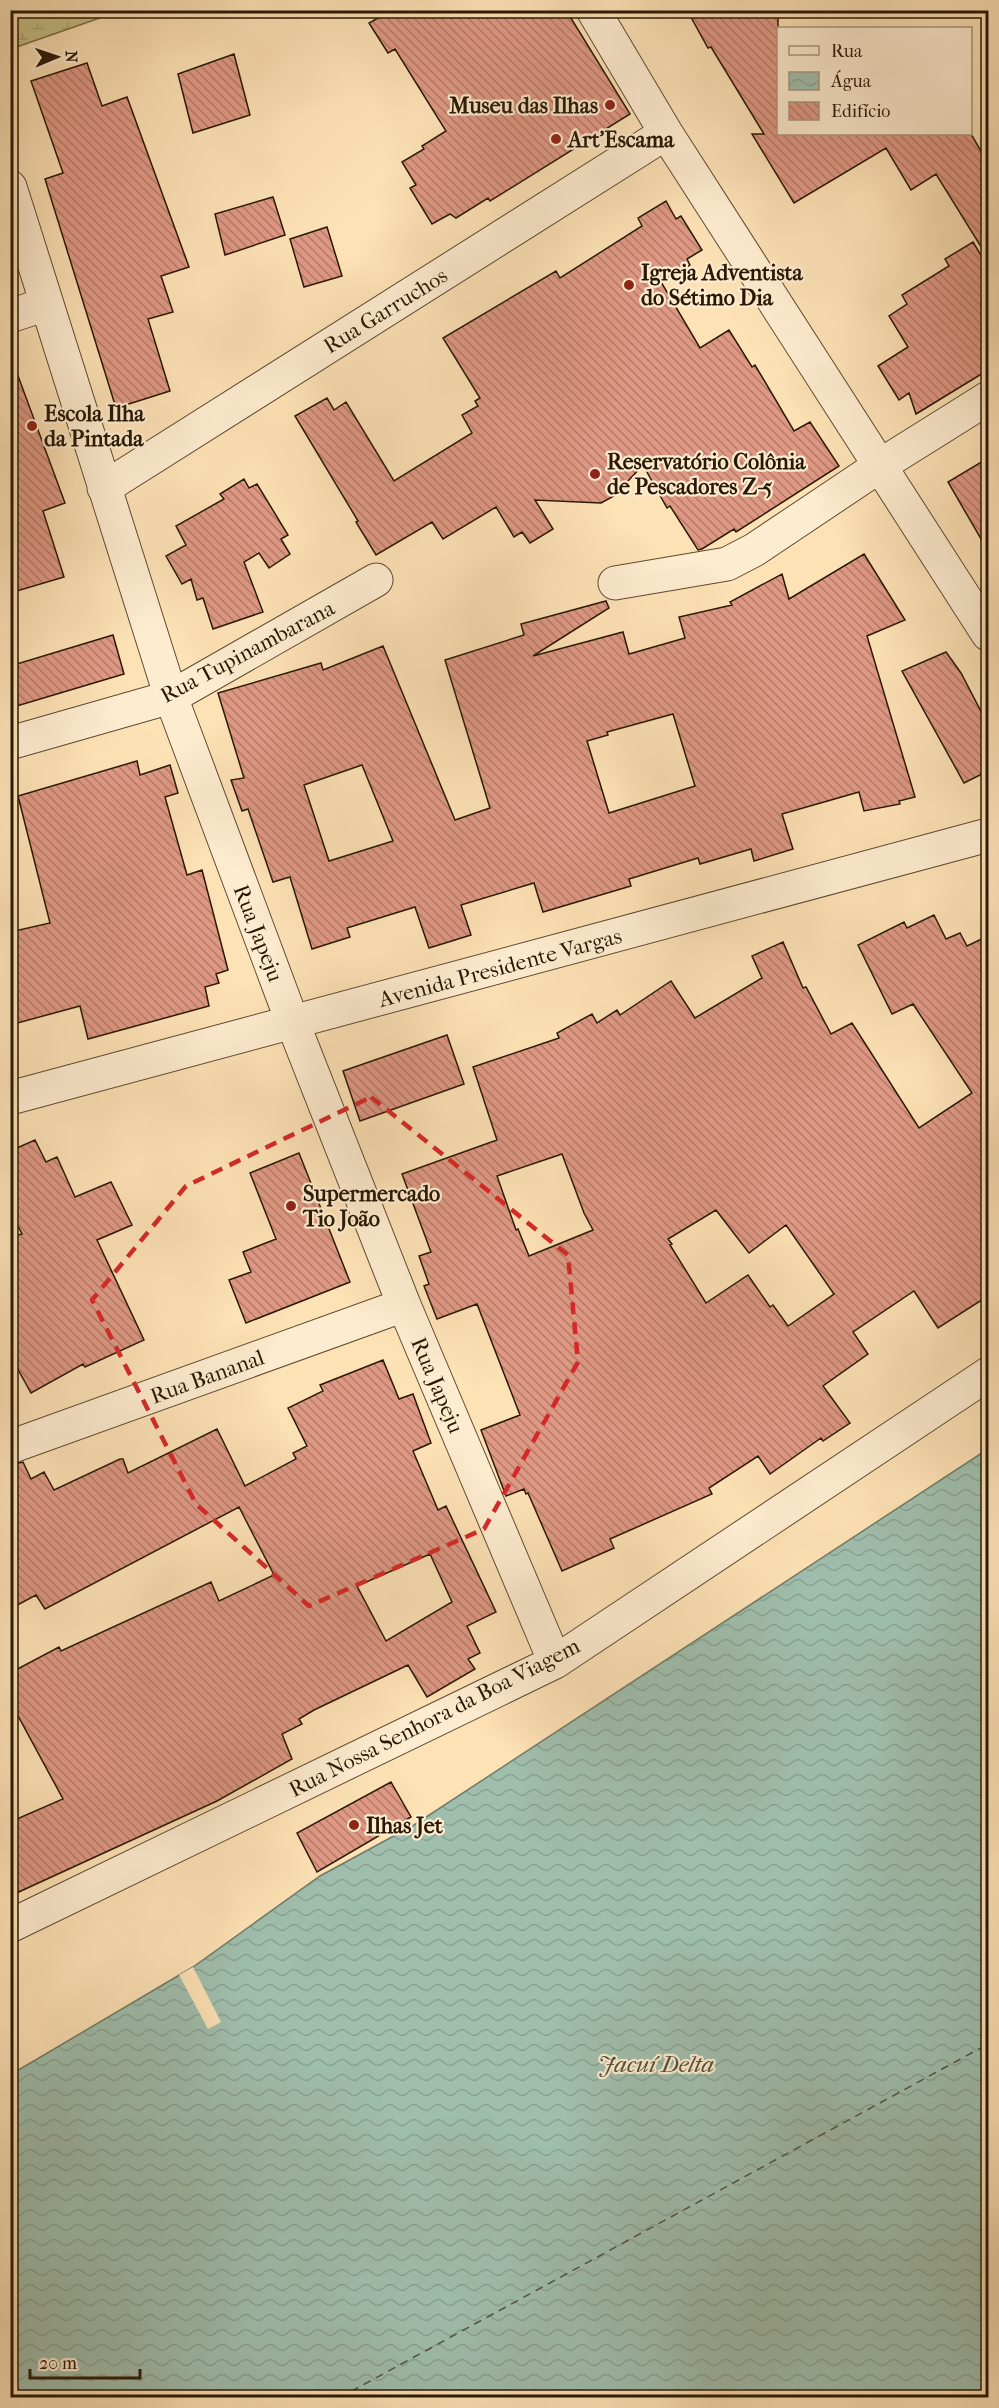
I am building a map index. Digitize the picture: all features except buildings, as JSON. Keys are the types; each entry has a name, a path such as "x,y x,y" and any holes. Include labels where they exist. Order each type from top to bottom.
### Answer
{"street":[{"path":"593,10 666,133 988,634"},
{"name":"Rua Garruchos","path":"104,488 666,133"},
{"name":"Rua Japeju","path":"10,187 171,697 292,1021 404,1305 555,1662"},
{"path":"10,316 46,304"},
{"path":"615,583 727,564 754,550 881,465 988,398"},
{"name":"Rua Tupinambarana","path":"10,743 171,697 376,580"},
{"name":"Avenida Presidente Vargas","path":"10,1098 988,835"},
{"name":"Rua Bananal","path":"10,1447 404,1305"},
{"name":"Rua Nossa Senhora da Boa Viagem","path":"10,1926 555,1662 988,1374"}],"highlighted area":[{"path":"371,1097 568,1255 578,1362 484,1529 309,1606 196,1504 92,1300 186,1186"}],"green space":[{"path":"11,10 120,10 120,11 11,49"}],"water":[{"name":"Jacuí Delta","path":"988,1449 988,2397 11,2397 10,2075 193,1967 320,1876 414,1825"}],"pier":[{"path":"193,1967 221,2022 208,2029 179,1975"}],"ferry route":[{"path":"339,2398 988,2044"}],"place":[{"name":"Museu das Ilhas","path":"610,105"},
{"name":"Art'Escama","path":"556,139"},
{"name":"Igreja Adventista do Sétimo Dia","path":"629,285"},
{"name":"Escola Ilha da Pintada","path":"32,426"},
{"name":"Reservatório Colônia de Pescadores Z-5","path":"595,474"},
{"name":"Supermercado Tio João","path":"291,1206"},
{"name":"Ilhas Jet","path":"354,1825"}]}
